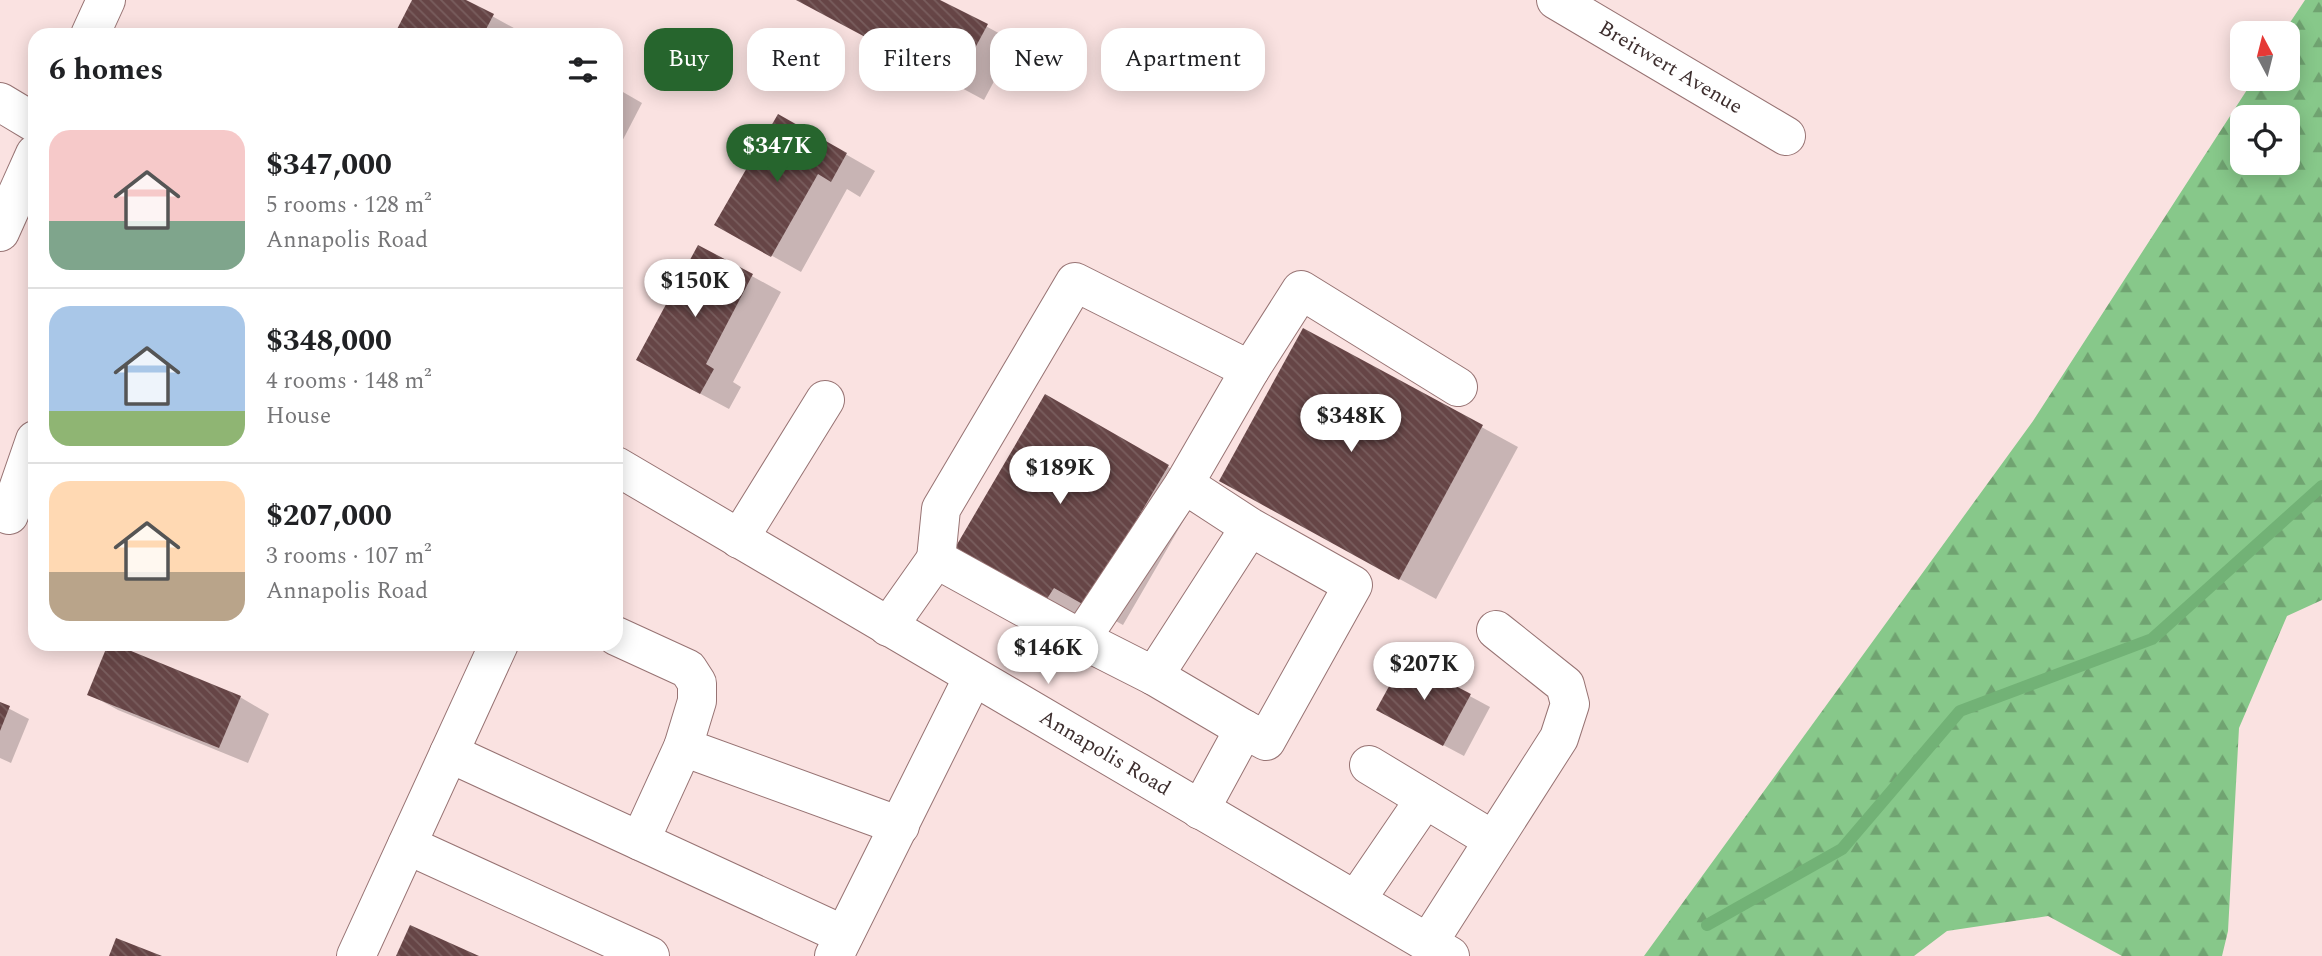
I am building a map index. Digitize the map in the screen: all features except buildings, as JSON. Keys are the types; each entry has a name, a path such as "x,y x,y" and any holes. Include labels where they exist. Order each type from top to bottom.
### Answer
{"main road":[{"path":"93,28 106,0"},
{"name":"Breitwert Avenue","path":"1556,0 1786,136"},
{"path":"0,102 28,119"},
{"path":"1,226 28,169"},
{"path":"888,627 936,559 940,509 1075,282 1250,370"},
{"path":"1081,639 1184,484 1250,370 1301,290 1458,387"},
{"path":"739,539 825,400"},
{"path":"0,512 9,515 28,460"},
{"name":"Annapolis Road","path":"623,470 1439,949"},
{"path":"936,559 1154,676 1266,741 1353,584 1250,527 1184,484"},
{"path":"1154,676 1250,527"},
{"path":"1439,949 1493,840 1559,738 1570,704 1565,685 1496,631"},
{"path":"623,639 688,669 697,682 697,701 683,747 640,841"},
{"path":"356,956 496,651"},
{"path":"449,753 640,841 839,945 973,677"},
{"path":"1200,810 1244,729"},
{"path":"683,747 900,826"},
{"path":"1370,765 1493,840"},
{"path":"1356,901 1425,799"},
{"path":"407,845 650,956"}],"green space":[{"path":"2305,0 2322,0 2322,600 2287,616 2239,728 2228,931 2222,956 2122,956 2048,916 1947,931 1914,956 1644,956 2033,421 2230,116 2230,175 2300,175 2300,105 2237,105 2246,91 2300,91 2300,21 2291,21"}],"waterway":[{"path":"1707,925 1842,849 1960,711 2152,639 2322,486"}]}
